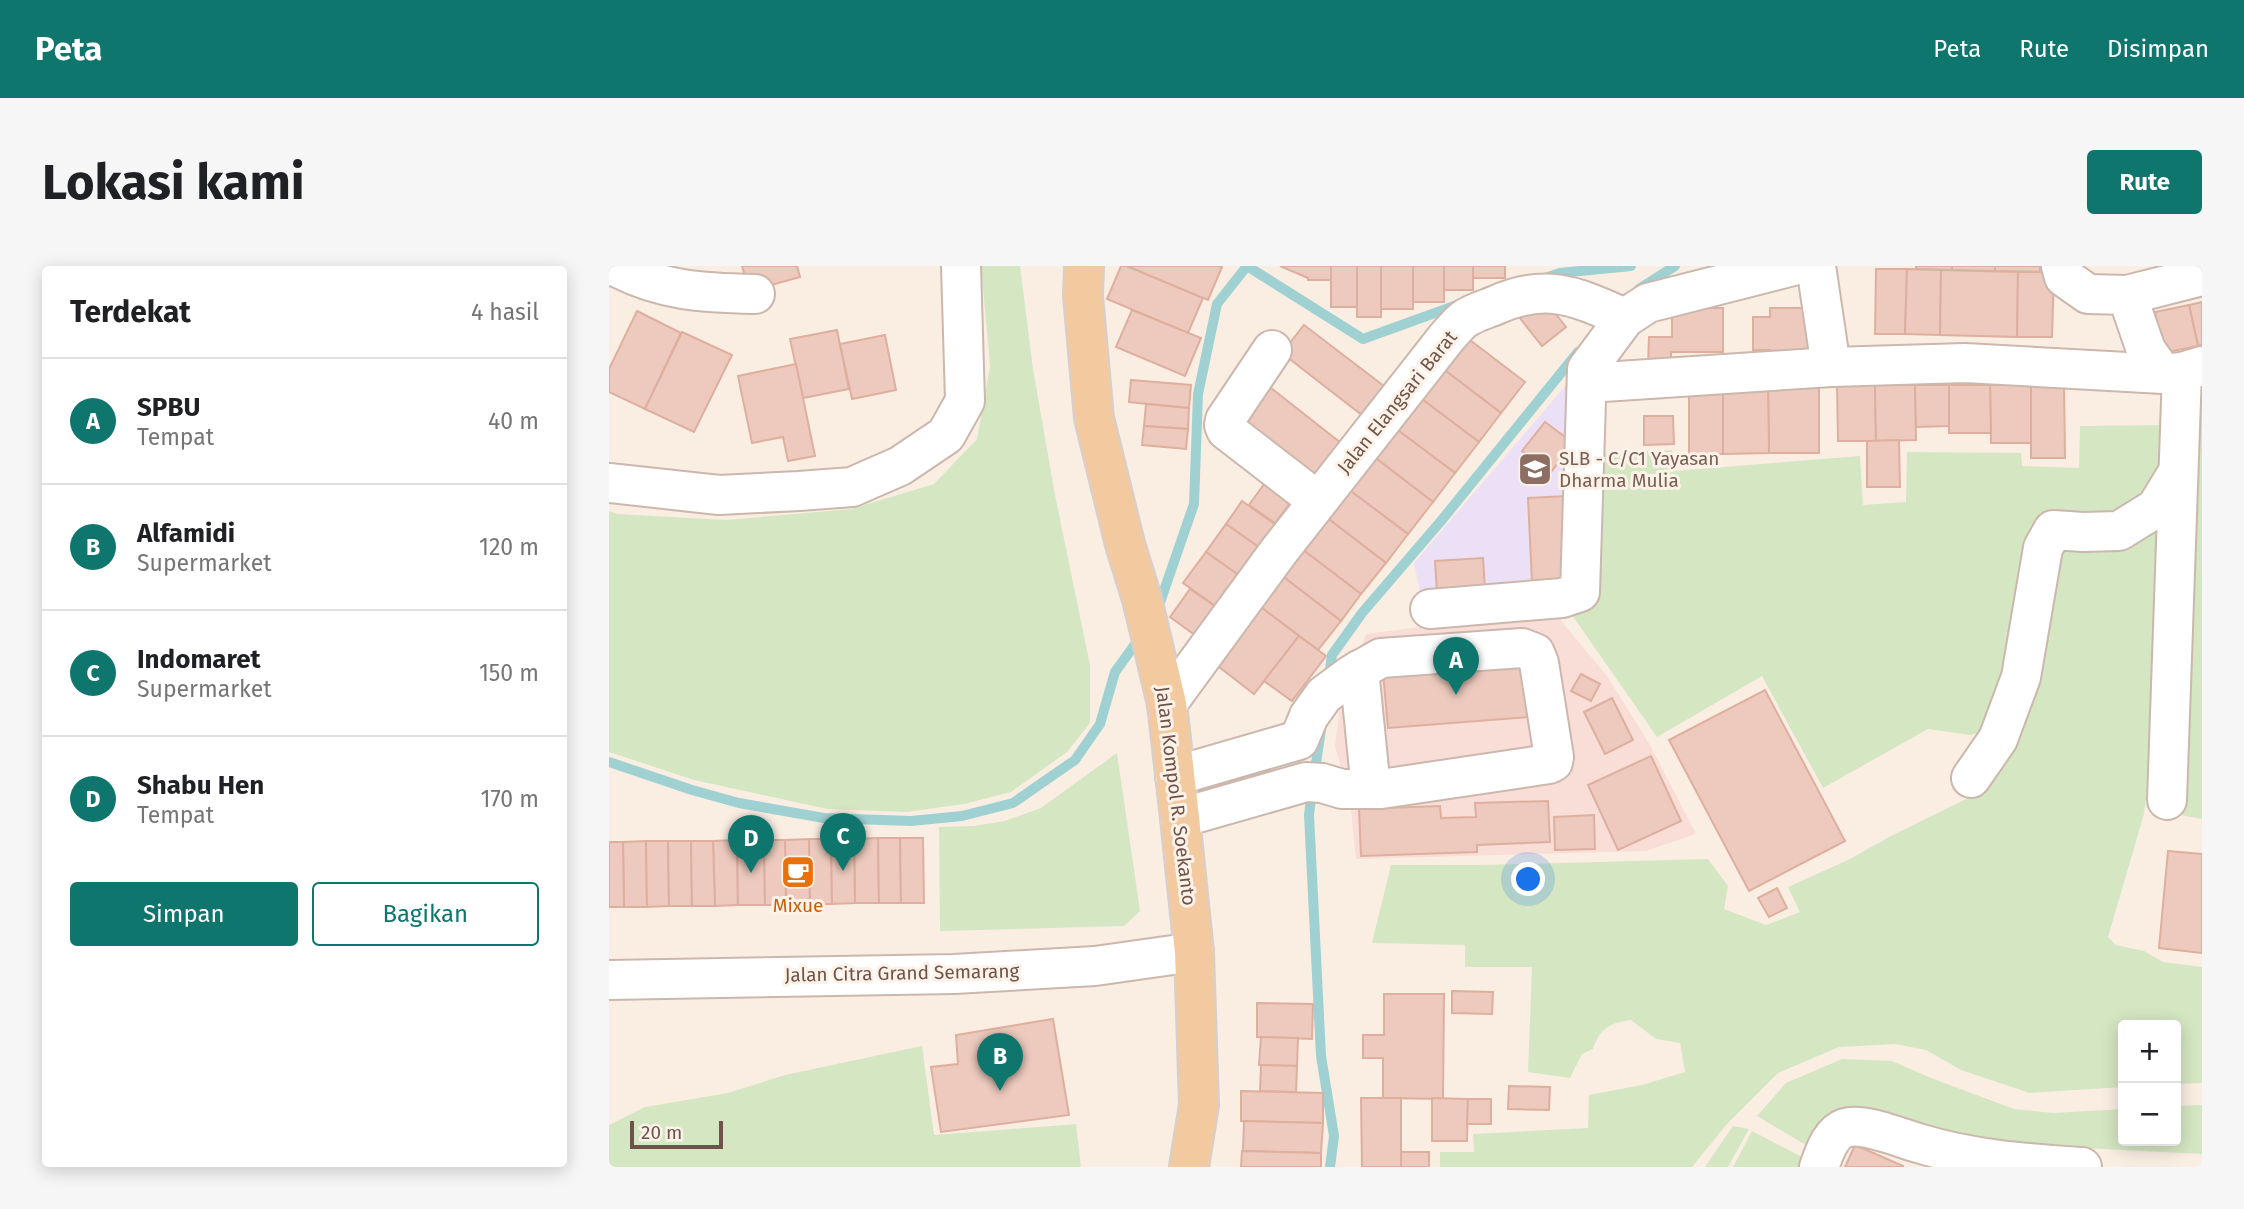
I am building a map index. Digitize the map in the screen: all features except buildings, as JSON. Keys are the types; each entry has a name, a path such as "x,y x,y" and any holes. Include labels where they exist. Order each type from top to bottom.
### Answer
{"main road":[{"name":"Jalan Kompol R. Soekanto","path":"1084,266 1083,296 1094,418 1167,704 1194,952 1199,1105 1189,1167"}],"street":[{"path":"614,266 674,288 700,293 755,294"},
{"path":"609,483 719,495 799,491 852,487 901,466 946,435 965,401 961,266"},
{"path":"1430,609 1562,598 1580,592 1587,369 1612,312 1793,266"},
{"path":"1816,266 1831,367"},
{"path":"2061,266 2064,277 2088,294 2127,295 2202,276"},
{"name":"Jalan Elangsari Barat","path":"1167,704 1318,501 1447,337 1466,318 1513,297 1538,292 1563,294 1612,312"},
{"path":"2127,295 2146,350 2183,371"},
{"path":"1272,350 1225,419 1224,425 1226,430 1318,501"},
{"path":"1587,383 1831,367 1965,363 2183,371"},
{"path":"2167,800 2183,371"},
{"path":"1971,778 1998,739 2021,677 2043,548 2053,530 2119,531 2156,509 2178,472"},
{"path":"1175,776 1299,740 1309,716 1339,684 1381,658 1522,648 1535,653 1539,663 1555,757 1549,764 1371,789 1342,789 1314,782 1180,818"},
{"path":"1339,684 1371,789"},
{"name":"Jalan Citra Grand Semarang","path":"609,980 954,974 1095,966 1194,952"},
{"path":"1819,1167 1835,1135 1846,1128 1866,1128 1955,1154 2082,1167"}],"shaded area":[{"name":"SLB - C/C1 Yayasan Dharma Mulia","path":"1578,371 1577,591 1423,605 1414,563"},
{"path":"1552,610 1607,676 1650,745 1696,834 1646,851 1356,859 1350,800 1335,746 1344,671 1355,667 1366,634"}],"green space":[{"path":"981,266 1020,266 1033,369 1055,495 1090,665 1090,723 1067,752 1011,792 964,804 907,812 827,809 694,780 609,752 609,511 618,514 726,520 851,509 934,484 977,439 990,366"},
{"path":"2202,384 2202,819 2176,814 2197,385"},
{"path":"2168,425 2168,472 2131,514 2069,521 2020,647 1982,732 1970,735 1928,729 1823,788 1762,676 1657,737 1572,615 1590,588 1594,454 1672,450 1674,471 1860,456 1863,505 1906,502 1907,452 2021,453 2022,466 2079,468 2080,426"},
{"path":"2171,502 2155,721 2144,814 2108,937 2116,945 2144,951 2163,962 2202,967 2202,1083 2181,1084 2181,1020 2118,1020 2118,1087 2030,1093 1961,1070 1926,1050 1895,1044 1839,1047 1778,1073 1727,1124 1692,1167 1440,1167 1440,1152 1474,1152 1473,1134 1588,1128 1589,1095 1642,1085 1685,1072 1680,1043 1656,1039 1631,1020 1617,1023 1603,1031 1593,1049 1582,1054 1570,1078 1528,1072 1532,967 1465,967 1465,945 1372,943 1391,865 1708,859 1728,886 1724,909 1766,925 1800,912 1788,887 1848,860 1966,799 2004,760 2057,541"},
{"path":"1117,753 1140,911 1124,926 940,931 939,827 974,826 1005,821 1041,808"},
{"path":"922,1046 934,1135 1076,1124 1081,1167 609,1167 609,1125 645,1107 728,1093 785,1075"},
{"path":"1842,1059 1892,1061 2014,1109 2053,1113 2118,1109 2118,1146 2181,1146 2181,1106 2202,1105 2202,1154 1979,1143 1928,1125 1874,1113 1809,1147 1757,1116 1786,1083"},
{"path":"1733,1126 1749,1129 1728,1167 1705,1167"},
{"path":"1752,1131 1806,1159 1802,1167 1733,1167"}],"waterway":[{"path":"1158,608 1194,504 1198,394 1217,304 1247,266 1363,339 1457,305"},
{"path":"1545,278 1560,273 1631,266"},
{"path":"1639,289 1675,266"},
{"path":"1329,676 1332,655 1362,613 1441,521 1578,352"},
{"path":"609,762 739,803 824,818 911,821 962,816 1013,803 1075,760 1100,724 1115,672 1141,636"},
{"path":"1314,777 1321,729"},
{"path":"1312,791 1309,815 1321,1056 1334,1136 1330,1167"}],"place":[{"name":"SLB - C/C1 Yayasan Dharma Mulia","path":"1535,469"},
{"name":"SPBU","path":"1456,695"},
{"name":"Indomaret","path":"843,871"},
{"name":"Mixue","path":"798,872"},
{"name":"Shabu Hen","path":"751,873"},
{"name":"Alfamidi","path":"1000,1091"}]}
